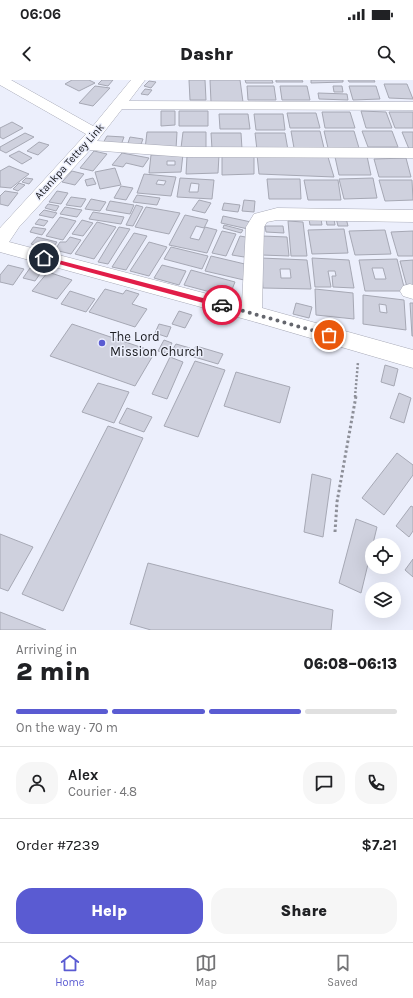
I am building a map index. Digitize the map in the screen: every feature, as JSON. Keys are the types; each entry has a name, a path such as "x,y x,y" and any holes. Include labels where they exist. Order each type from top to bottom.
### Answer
{"street":[{"path":"1,80 90,139 185,152 413,153"},
{"name":"Atankpa Tettey Link","path":"0,241 7,218 90,139 138,80"},
{"path":"118,105 413,106"},
{"path":"252,314 255,227 257,220 264,216 277,214 413,216"},
{"path":"0,246 413,359"}],"path":[{"path":"335,532 337,502 355,403 359,344"}],"building":[{"path":"72,80 89,80 95,83 79,91 65,84"},
{"path":"102,80 113,80 108,86 98,84"},
{"path":"189,80 205,80 206,100 190,100"},
{"path":"210,80 240,80 243,102 211,102"},
{"path":"245,80 272,80 273,83 246,83"},
{"path":"276,80 302,80 303,82 276,82"},
{"path":"311,80 343,80 343,82 311,83"},
{"path":"348,80 374,80 375,82 349,82"},
{"path":"149,81 156,82 151,88 144,86"},
{"path":"384,84 407,84 413,99 389,98"},
{"path":"95,86 110,88 93,106 79,103"},
{"path":"247,86 274,86 276,100 248,100"},
{"path":"280,86 307,86 310,100 282,100"},
{"path":"333,86 342,86 343,92 334,92"},
{"path":"349,86 376,86 380,99 353,100"},
{"path":"145,89 152,90 148,95 141,94"},
{"path":"318,93 347,94 348,100 319,99"},
{"path":"161,111 175,111 175,125 161,126"},
{"path":"179,111 208,111 208,126 179,126"},
{"path":"361,111 386,112 392,128 366,128"},
{"path":"322,112 350,112 355,128 325,128"},
{"path":"389,112 413,112 413,128 395,128"},
{"path":"287,113 316,113 320,128 290,128"},
{"path":"219,114 248,114 250,129 220,129"},
{"path":"254,114 283,114 285,130 256,130"},
{"path":"12,122 23,128 3,139 0,137 0,128"},
{"path":"291,131 320,131 324,148 294,148"},
{"path":"324,131 354,131 359,148 328,148"},
{"path":"362,131 392,131 398,147 368,147"},
{"path":"147,132 177,132 176,149 145,149"},
{"path":"183,132 206,132 206,148 181,148"},
{"path":"402,132 413,132 413,149 409,149"},
{"path":"25,133 34,137 6,153 0,150 0,147"},
{"path":"211,133 241,133 242,149 212,149"},
{"path":"255,133 285,133 288,150 257,150"},
{"path":"107,136 124,137 121,145 103,143"},
{"path":"130,137 143,139 140,147 127,146"},
{"path":"39,142 49,145 38,155 27,151"},
{"path":"19,151 32,158 22,164 9,156"},
{"path":"94,151 107,154 93,171 80,168"},
{"path":"122,153 149,158 143,167 126,163 123,167 112,165"},
{"path":"183,154 181,172 149,173 151,155","holes":["167,161 175,161 175,165 167,165"]},
{"path":"219,155 218,173 186,174 187,156"},
{"path":"257,155 328,157 334,177 259,174"},
{"path":"222,156 254,156 254,174 222,175"},
{"path":"367,156 371,175 339,175 335,157"},
{"path":"406,158 411,177 379,177 374,159"},
{"path":"9,166 29,174 11,188 0,187 0,171"},
{"path":"115,168 121,185 100,189 95,172"},
{"path":"72,171 84,174 75,185 62,182"},
{"path":"144,174 176,177 171,196 137,193","holes":["158,180 166,181 164,185 156,184"]},
{"path":"26,178 33,179 29,184 22,182"},
{"path":"93,178 96,184 87,186 85,180"},
{"path":"180,178 214,180 212,199 177,197","holes":["191,183 199,184 198,192 189,192"]},
{"path":"373,178 377,198 344,199 339,179"},
{"path":"267,179 300,179 301,199 269,199"},
{"path":"304,180 338,180 341,200 308,200"},
{"path":"379,180 412,180 413,200 385,201"},
{"path":"19,183 25,185 18,191 13,189"},
{"path":"121,186 133,188 126,200 114,198"},
{"path":"5,191 18,193 8,206 0,204 0,196"},
{"path":"57,191 68,193 61,204 49,202"},
{"path":"137,195 160,198 157,205 133,202"},
{"path":"71,197 86,199 81,207 66,205"},
{"path":"91,199 106,202 100,211 85,209"},
{"path":"199,200 211,203 205,213 192,210"},
{"path":"244,200 255,201 254,212 242,211"},
{"path":"110,201 134,205 130,214 106,210"},
{"path":"224,203 240,205 238,212 222,210"},
{"path":"48,204 59,206 56,211 45,208"},
{"path":"136,205 143,207 133,226 126,225"},
{"path":"65,207 82,210 77,217 60,214"},
{"path":"146,207 180,213 169,234 135,227"},
{"path":"44,210 57,213 53,218 39,215"},
{"path":"93,212 124,217 121,224 89,219"},
{"path":"185,215 208,220 204,228 196,226 190,238 199,240 205,227 217,230 207,253 169,245"},
{"path":"223,216 251,222 248,229 221,223"},
{"path":"60,217 76,221 63,240 46,236"},
{"path":"336,218 346,218 348,226 338,226"},
{"path":"39,219 48,221 44,226 35,224"},
{"path":"309,219 321,219 322,225 310,225"},
{"path":"326,219 334,219 335,225 327,225"},
{"path":"82,220 93,223 83,236 72,234"},
{"path":"288,221 303,222 307,256 291,256"},
{"path":"97,222 116,227 94,259 75,254"},
{"path":"224,225 243,230 241,233 223,228"},
{"path":"265,226 283,226 284,233 266,232"},
{"path":"33,227 46,229 42,235 30,232"},
{"path":"119,227 130,229 108,264 98,262"},
{"path":"344,229 348,253 312,254 308,230"},
{"path":"385,230 391,254 355,255 349,231"},
{"path":"222,231 236,234 226,256 212,253"},
{"path":"413,231 413,256 398,256 391,232"},
{"path":"134,233 147,236 126,270 112,267"},
{"path":"240,236 251,238 244,257 232,255"},
{"path":"262,236 287,237 289,256 262,255"},
{"path":"37,237 57,242 52,249 31,244"},
{"path":"70,237 81,240 71,254 55,250 60,242 66,242"},
{"path":"149,242 167,247 149,276 130,271"},
{"path":"171,247 208,256 202,269 164,259"},
{"path":"211,256 249,265 244,280 205,271"},
{"path":"261,258 307,260 311,289 263,288","holes":["280,269 290,269 291,278 281,278"]},
{"path":"312,258 349,260 354,288 333,287 332,276 336,276 335,271 328,271 331,287 315,287"},
{"path":"397,259 405,291 365,291 359,260","holes":["372,268 383,268 386,279 375,279"]},
{"path":"413,260 413,287 407,287 400,261"},
{"path":"8,265 24,269 13,285 0,282 0,275"},
{"path":"162,265 186,271 179,285 154,278"},
{"path":"30,268 42,271 35,281 23,278"},
{"path":"191,270 235,282 229,297 184,285"},
{"path":"48,272 72,280 57,299 32,291"},
{"path":"105,289 123,294 126,290 139,294 132,304 147,309 135,327 89,312"},
{"path":"315,289 353,293 354,319 316,315"},
{"path":"70,291 95,299 86,312 61,304"},
{"path":"363,295 404,300 406,330 363,324","holes":["379,304 386,305 387,313 380,312"]},
{"path":"296,303 312,307 309,318 293,314"},
{"path":"410,303 413,303 413,336 412,336"},
{"path":"179,311 192,315 185,328 172,324"},
{"path":"72,324 155,352 135,386 50,356"},
{"path":"159,324 171,327 167,337 155,333"},
{"path":"164,340 172,343 167,353 158,351"},
{"path":"176,344 190,348 186,357 171,352"},
{"path":"196,346 223,354 218,364 191,356"},
{"path":"170,357 183,362 167,399 152,394"},
{"path":"195,361 225,370 198,437 164,426"},
{"path":"385,365 398,369 394,386 381,382"},
{"path":"236,372 290,387 280,423 224,406"},
{"path":"98,383 129,392 114,423 82,412"},
{"path":"399,393 411,398 404,423 390,418"},
{"path":"127,408 152,417 144,432 119,423"},
{"path":"108,426 143,438 63,611 22,594"},
{"path":"397,453 413,465 413,475 384,515 362,498"},
{"path":"312,474 331,479 323,537 304,532"},
{"path":"411,506 413,507 413,531 409,537 396,526"},
{"path":"356,519 377,527 374,538 365,538 366,574 361,593 339,583"},
{"path":"0,534 33,547 8,591 0,588"},
{"path":"413,559 413,577 405,570"},
{"path":"148,563 333,610 331,630 151,630 130,624"},
{"path":"0,612 46,630 0,630"}],"way so far":[{"path":"222,305 329,335"}],"place":[{"name":"The Lord Mission Church","path":"102,343"}],"route":[{"path":"44,258 222,305"}]}
